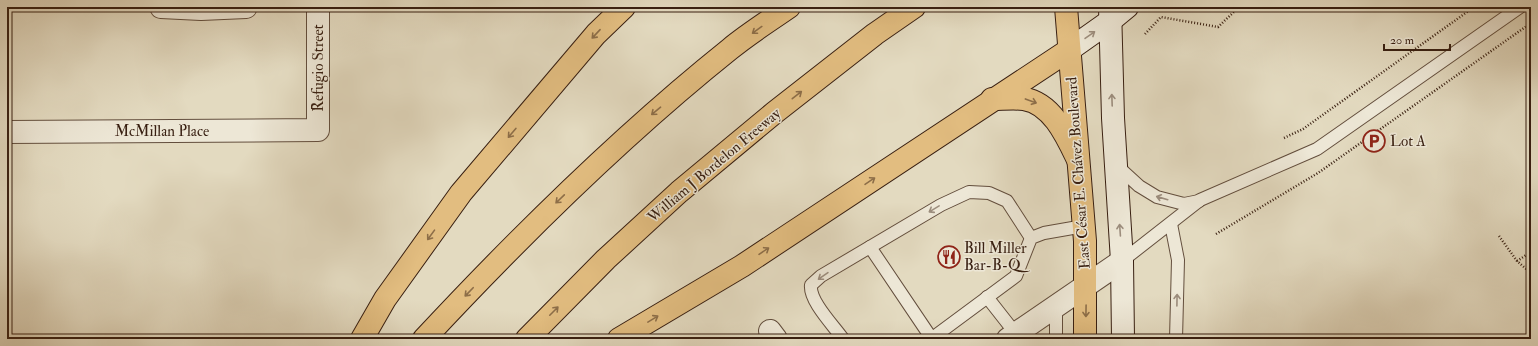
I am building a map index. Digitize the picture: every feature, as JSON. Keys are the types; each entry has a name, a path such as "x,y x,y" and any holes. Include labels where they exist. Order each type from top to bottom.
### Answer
{"main road":[{"path":"362,339 385,299 461,193 596,34 624,7"},
{"path":"424,339 558,200 636,128 730,49 789,7"},
{"name":"William J Bordelon Freeway","path":"527,339 606,259 679,192 774,113 875,34 914,7"},
{"name":"East César E. Chávez Boulevard","path":"1066,7 1084,226 1086,285 1085,339"},
{"path":"619,339 742,266 1069,50"},
{"path":"992,100 1024,99 1040,105 1061,125 1078,160"}],"street":[{"path":"161,7 246,7"},
{"name":"Refugio Street","path":"318,7 318,130"},
{"path":"1069,50 1110,14 1127,7"},
{"path":"1110,14 1113,118 1122,261 1123,339"},
{"name":"McMillan Place","path":"7,132 318,130"},
{"path":"1012,336 1122,261"}],"lane":[{"path":"1116,165 1139,186 1157,197 1184,204 1200,200 1317,149 1520,7"},
{"path":"843,339 814,299 810,290 811,285 821,276 941,205 969,192 989,194 1007,201 1031,238"},
{"path":"1122,261 1200,200"},
{"path":"1171,224 1178,260 1176,339"},
{"path":"870,247 932,339 1016,276 1031,238 1044,233 1084,226"},
{"path":"987,297 1012,336"},
{"path":"1056,305 1056,339"}],"path":[{"path":"1145,34 1161,17 1218,27 1239,7"},
{"path":"1284,138 1303,129 1474,7"},
{"path":"1499,236 1517,262 1531,273"},
{"path":"1517,262 1531,252"}],"place":[{"name":"Lot A","path":"1374,141"},
{"name":"Bill Miller Bar-B-Q","path":"949,257"}]}
